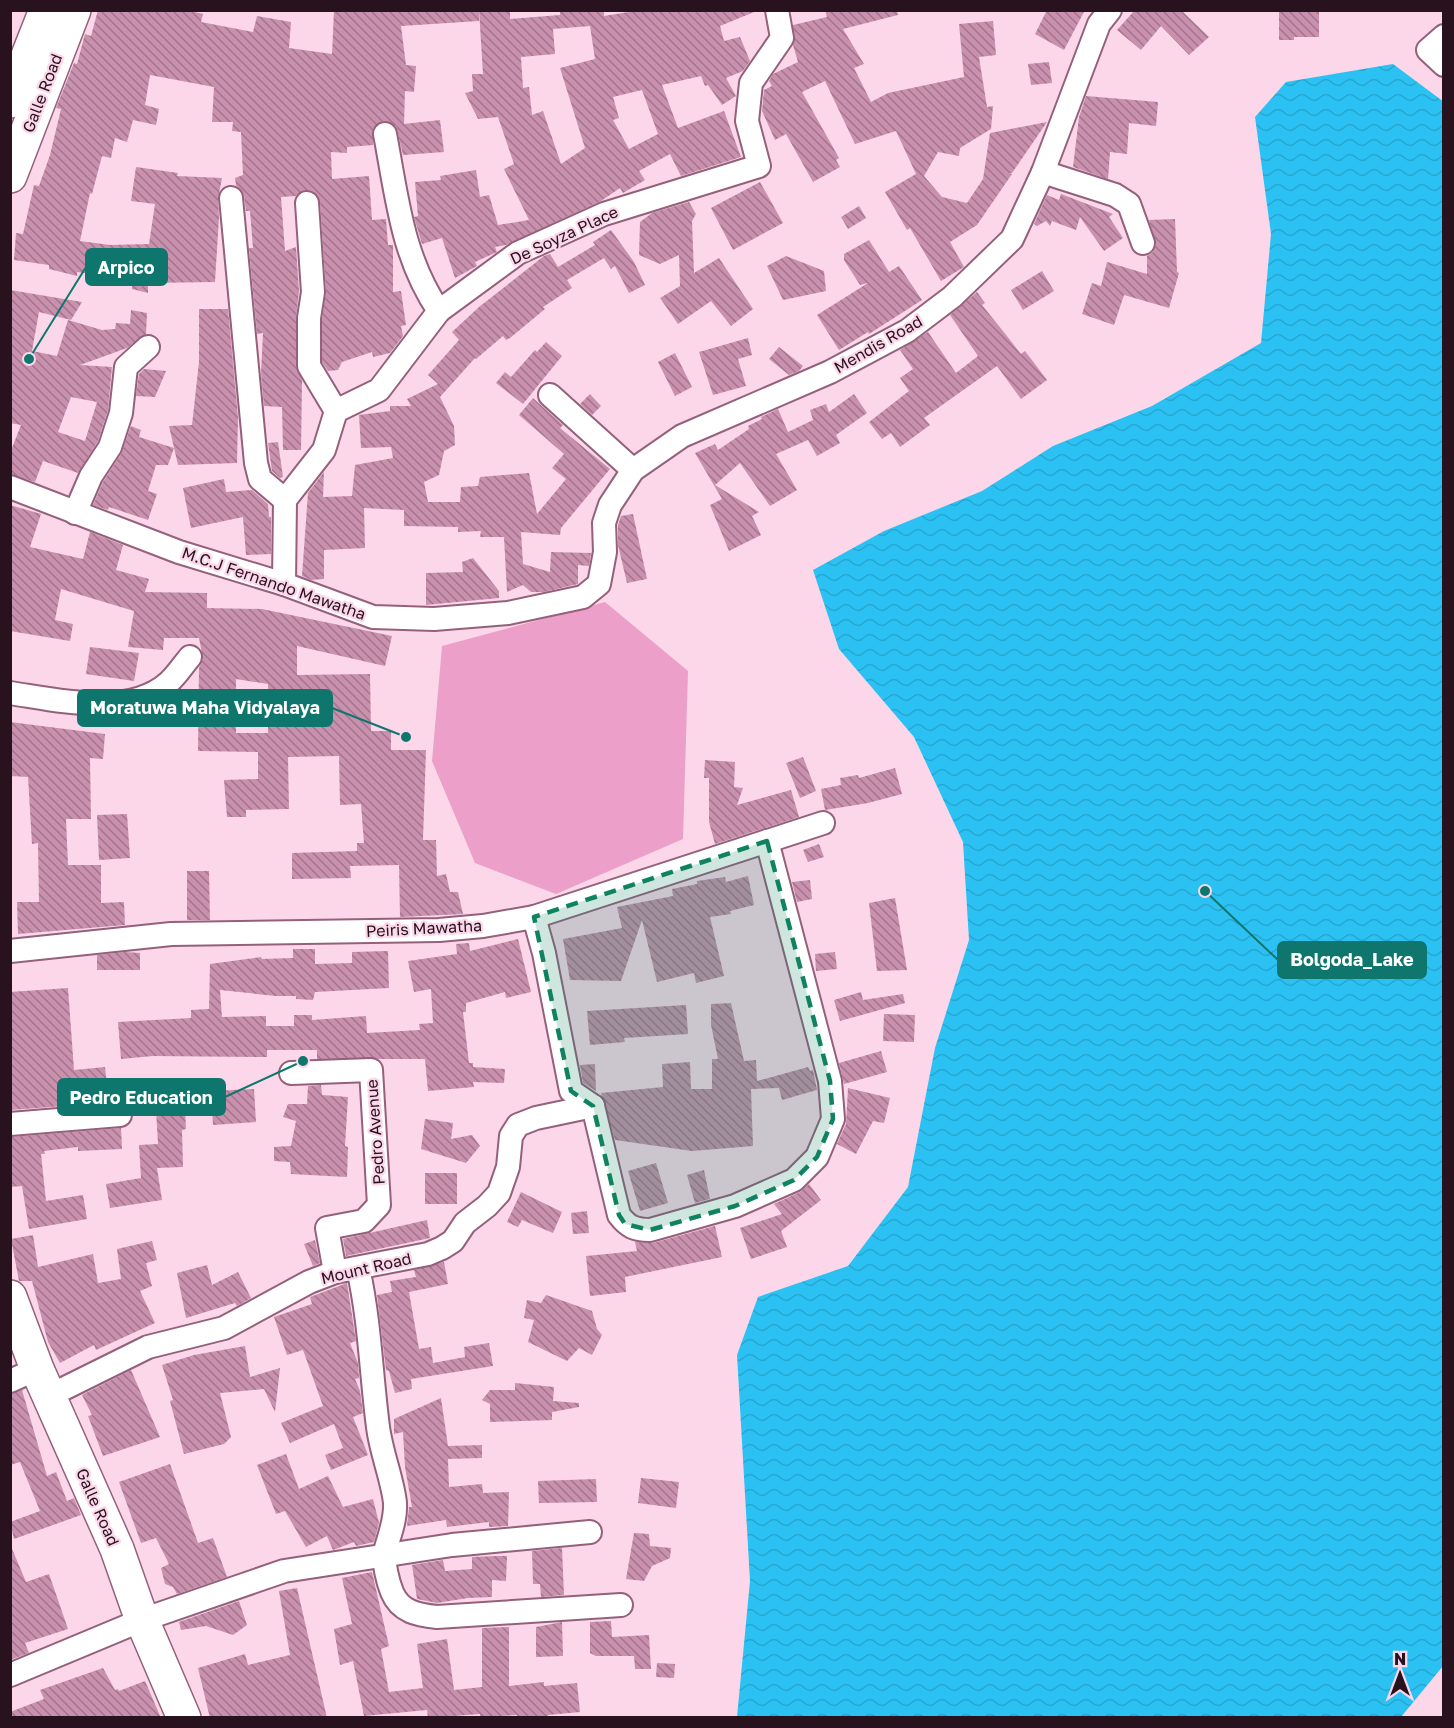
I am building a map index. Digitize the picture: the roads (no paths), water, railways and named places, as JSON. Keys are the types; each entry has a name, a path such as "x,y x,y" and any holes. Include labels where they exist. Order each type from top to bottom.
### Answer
{"highway":[{"name":"Galle Road","path":"10,101 46,10"},
{"name":"Galle Road","path":"10,176 74,10"},
{"name":"Galle Road","path":"10,1297 32,1382 117,1549 142,1620 184,1718"}],"street":[{"name":"De Soyza Place","path":"336,411 378,390 439,311 518,253 604,214 759,166 747,121 751,84 782,38 777,10"},
{"name":"Mendis Road","path":"583,597 599,584 605,552 604,523 610,505 633,470 682,436 830,372 907,331 952,297 1012,239 1043,172 1100,24 1110,10"},
{"path":"1443,36 1428,50 1443,65"},
{"path":"385,134 410,259 423,288 439,311"},
{"path":"1043,172 1115,195 1129,204 1143,243"},
{"path":"231,198 256,463 260,479 285,500"},
{"path":"284,584 285,500 324,450 336,411 309,366 309,318 313,292 307,203"},
{"path":"75,513 91,476 110,447 121,413 126,368 148,347"},
{"path":"550,395 633,470"},
{"name":"M.C.J Fernando Mawatha","path":"10,487 179,552 284,584 373,617 434,619 508,613 583,597"},
{"path":"10,693 91,705 134,700 168,684 190,657"},
{"name":"Peiris Mawatha","path":"10,951 171,934 439,930 483,926 534,917 823,823"},
{"path":"534,917 544,952 571,1091 593,1106 619,1215 626,1224 636,1230 650,1230 735,1206 794,1180 817,1157 833,1119 831,1081 767,841"},
{"name":"Pedro Avenue","path":"291,1073 370,1070 379,1205 364,1221 327,1228 335,1272"},
{"name":"Mount Road","path":"32,1382 148,1347 224,1328 309,1282 335,1272 428,1254 453,1241 465,1223 487,1206 499,1193 508,1167 511,1136 518,1125 536,1118 593,1106"},
{"path":"10,1124 120,1115"},
{"path":"358,1268 368,1313 383,1458 394,1499 391,1536 385,1554 389,1580 398,1603 408,1611 437,1617 621,1605"},
{"path":"10,1675 142,1620 284,1571 385,1554 590,1532"}],"water":[{"path":"1393,64 1444,102 1443,1666 1401,1717 737,1717 750,1581 737,1355 758,1297 848,1266 908,1187 935,1048 969,940 963,842 914,737 839,649 813,570 884,531 982,491 1053,446 1152,406 1261,343 1271,234 1255,117 1286,82"}],"place":[{"name":"Arpico","path":"29,359"},
{"name":"Moratuwa Maha Vidyalaya","path":"406,737"},
{"name":"Bolgoda_Lake","path":"1205,891"},
{"name":"Pedro Education","path":"303,1061"}]}
